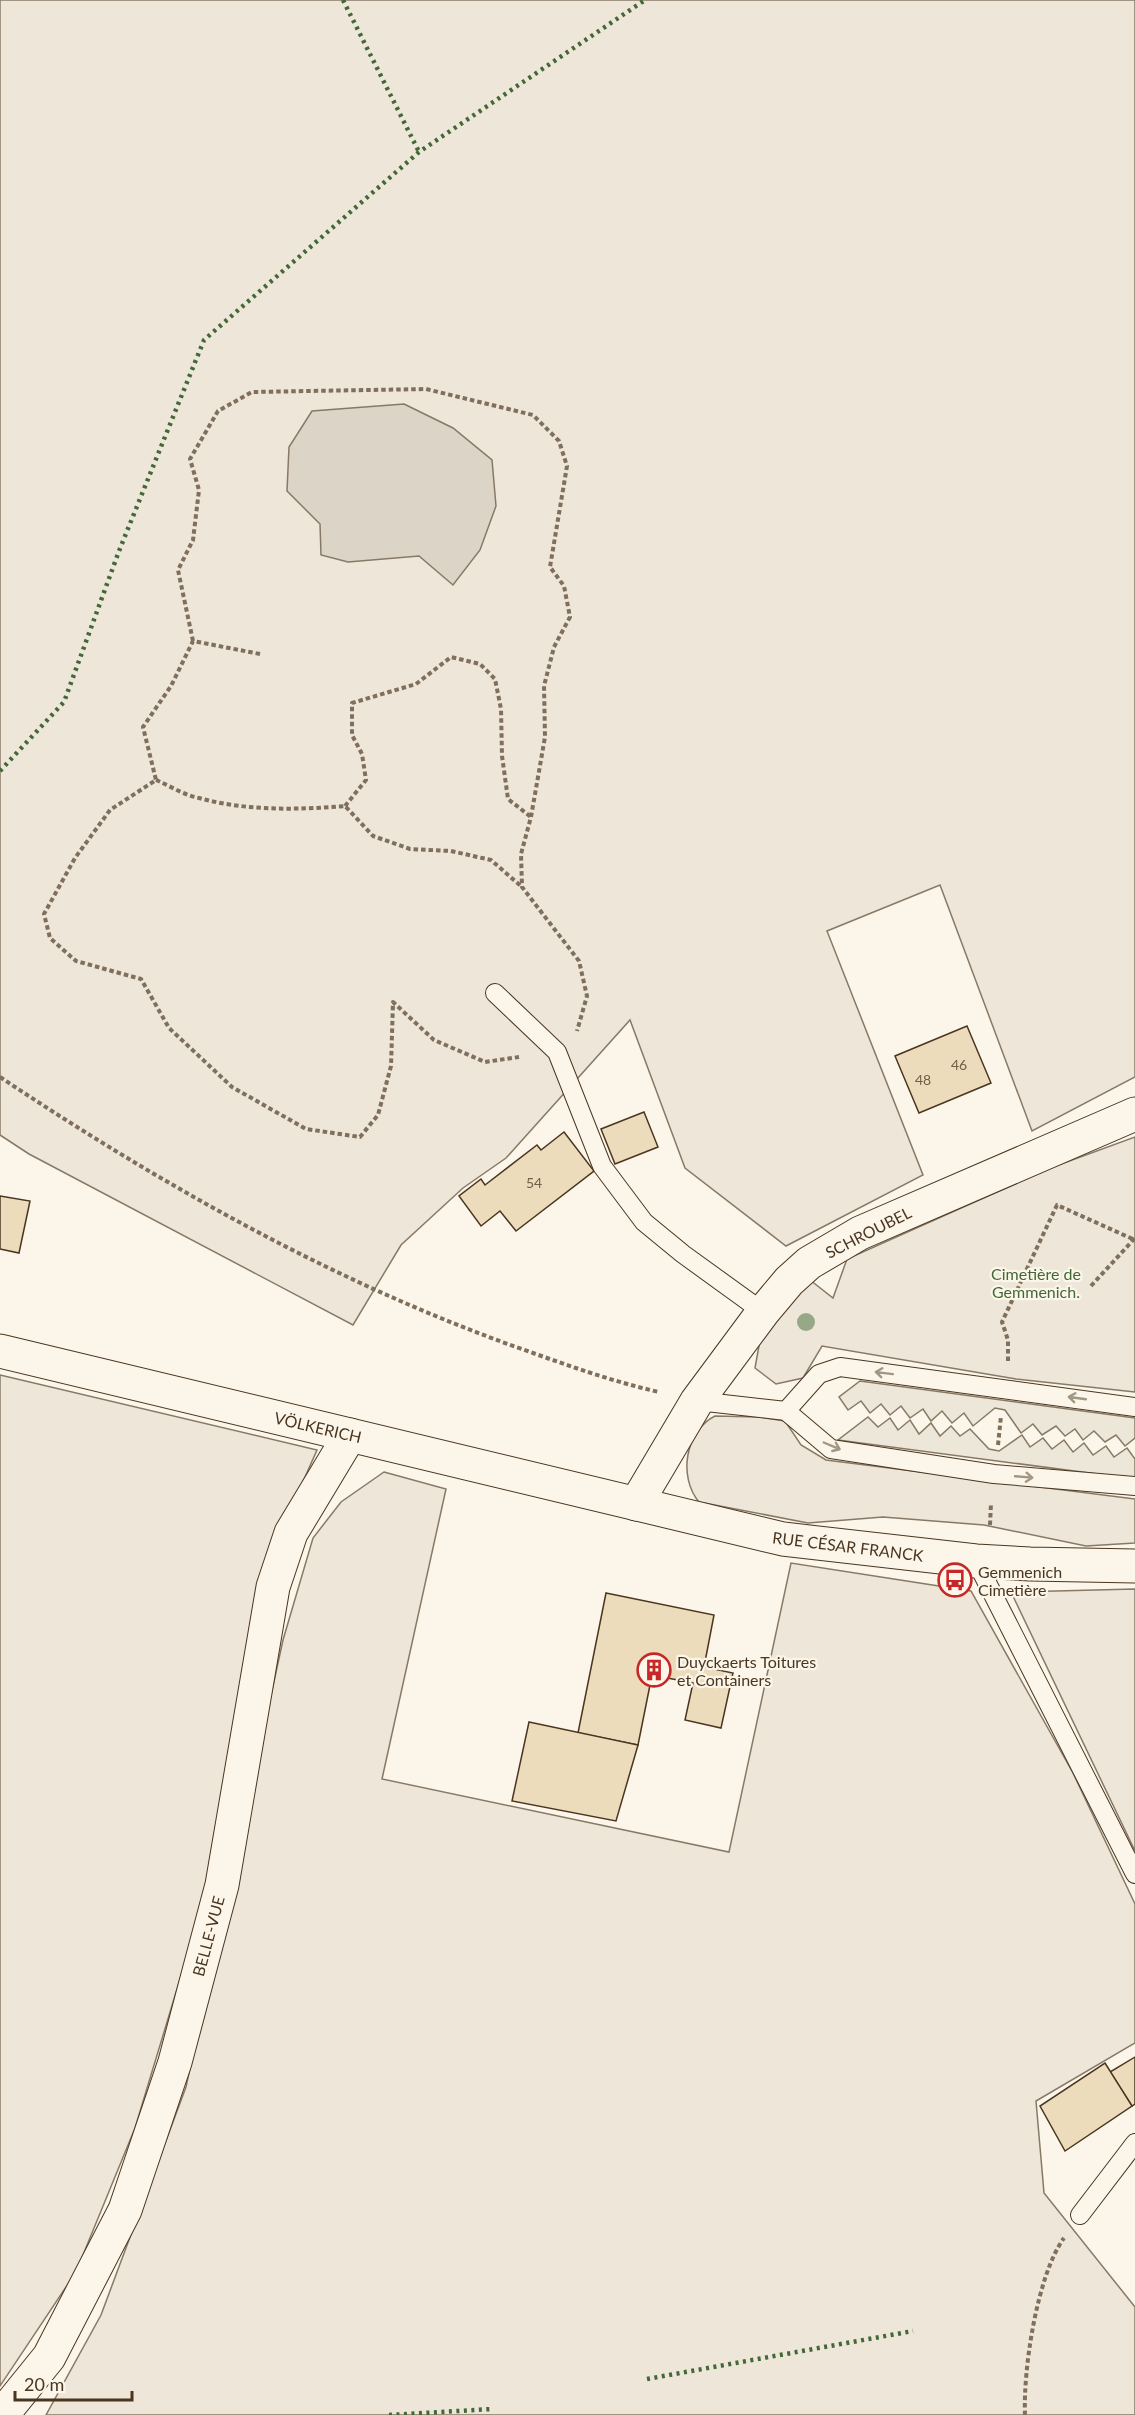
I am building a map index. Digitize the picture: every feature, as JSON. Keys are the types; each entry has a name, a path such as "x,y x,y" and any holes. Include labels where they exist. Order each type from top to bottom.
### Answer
{"street":[{"name":"SCHROUBEL","path":"636,1504 697,1401 763,1312 809,1263 860,1233 1135,1114"},
{"name":"VÖLKERICH","path":"0,1351 636,1504"},
{"name":"BELLE-VUE","path":"2,2415 49,2357 124,2210 175,2062 222,1885 273,1587 291,1533 350,1434"},
{"name":"RUE CÉSAR FRANCK","path":"636,1504 783,1539 976,1560 1030,1564 1135,1566"}],"lane":[{"path":"495,993 557,1052 602,1166 644,1222 683,1254 763,1312"},
{"path":"786,1411 819,1374 840,1367 1135,1407"},
{"path":"697,1401 786,1411 831,1449 994,1474 1135,1486"},
{"path":"976,1560 1135,1874"},
{"path":"1080,2215 1135,2143"}],"path":[{"path":"156,780 143,728 171,686 193,641 178,570 193,540 199,490 190,459 218,411 252,392 426,389 533,415 559,441 567,466 550,567 564,586 570,616 554,646 544,686 545,737 531,817 521,854 522,887"},
{"path":"193,641 260,654"},
{"path":"345,807 366,780 362,754 352,735 352,703 416,684 450,657 480,663 495,678 501,709 502,756 508,799 531,817"},
{"path":"156,780 196,798 238,807 306,809 345,807 374,836 410,849 451,851 491,860 522,887 579,961 587,996 580,1028 557,1052 485,1062 434,1040 393,1002 391,1066 378,1115 360,1137 306,1129 232,1087 169,1028 141,979 76,961 50,938 44,914 58,893 75,858 110,810 156,780"},
{"path":"0,1077 121,1156 267,1238 368,1286 470,1330 613,1382 697,1401"},
{"path":"1091,1286 1135,1238"},
{"path":"1026,2415 1024,2388 1027,2366 1046,2279 1057,2247 1080,2215"}],"green space":[{"path":"0,0 1135,0 1135,1077 1032,1131 940,885 827,931 923,1175 786,1246 685,1168 630,1020 506,1158 463,1188 401,1245 353,1325 29,1154 0,1135"},
{"name":"Cimetière de Gemmenich.","path":"1135,1137 1135,1392 1016,1379 822,1346 803,1378 776,1384 755,1368 760,1340 810,1280 833,1298 847,1259 1053,1167"},
{"path":"0,1375 317,1450 273,1549 213,1870 135,2128 76,2272 0,2386"},
{"path":"715,1416 759,1417 785,1421 801,1445 826,1460 1135,1499 1135,1543 1086,1546 984,1525 883,1517 808,1523 699,1502 688,1480 688,1455 697,1432"},
{"path":"384,1472 446,1489 382,1779 729,1852 791,1563 971,1591 1073,1773 1135,1904 1135,2043 1036,2101 1044,2193 1135,2307 1135,2415 46,2415 101,2315 186,2087 283,1640 313,1538 341,1502"},
{"path":"1135,1589 1135,1851 1011,1592"}],"shaded area":[{"path":"404,404 453,428 492,460 496,506 480,550 453,585 419,556 348,562 321,555 320,524 287,491 289,447 312,411"},
{"path":"860,1381 1135,1418 1135,1438 1125,1446 1116,1435 1105,1442 1094,1431 1083,1440 1075,1429 1065,1436 1056,1426 1042,1435 1033,1424 1021,1433 1005,1410 995,1408 973,1426 964,1413 952,1423 942,1411 931,1421 923,1409 910,1418 901,1406 890,1415 881,1404 870,1413 861,1401 848,1410 839,1397"},
{"path":"868,1417 878,1427 890,1418 898,1430 910,1420 919,1434 931,1423 940,1436 951,1426 960,1436 970,1429 989,1449 999,1451 1022,1435 1030,1447 1043,1438 1052,1449 1064,1440 1073,1452 1084,1443 1093,1455 1106,1446 1114,1457 1127,1448 1135,1459 1135,1479 838,1440"}],"building":[{"path":"967,1026 991,1083 919,1113 895,1056"},
{"path":"644,1112 658,1147 615,1164 601,1129"},
{"path":"564,1132 594,1171 516,1231 500,1211 481,1226 459,1196 481,1179 485,1185 537,1145 541,1150"},
{"path":"0,1196 30,1201 19,1253 0,1249"},
{"name":"Duyckaerts Toitures et Containers","path":"606,1593 714,1615 704,1667 733,1673 721,1728 685,1720 693,1683 652,1675 638,1745 578,1733"},
{"path":"529,1722 638,1745 616,1821 512,1801"},
{"path":"1135,2057 1135,2104 1132,2106 1110,2072"},
{"path":"1105,2063 1132,2106 1065,2151 1040,2106"}],"hedge":[{"path":"343,0 419,152"},
{"path":"0,771 64,702 119,551 204,340 419,152 645,0"},
{"path":"647,2379 913,2331"},
{"path":"389,2415 492,2409"}],"place":[{"name":"Gemmenich Cimetière","path":"955,1580"},
{"name":"Duyckaerts Toitures et Containers","path":"654,1670"}]}
